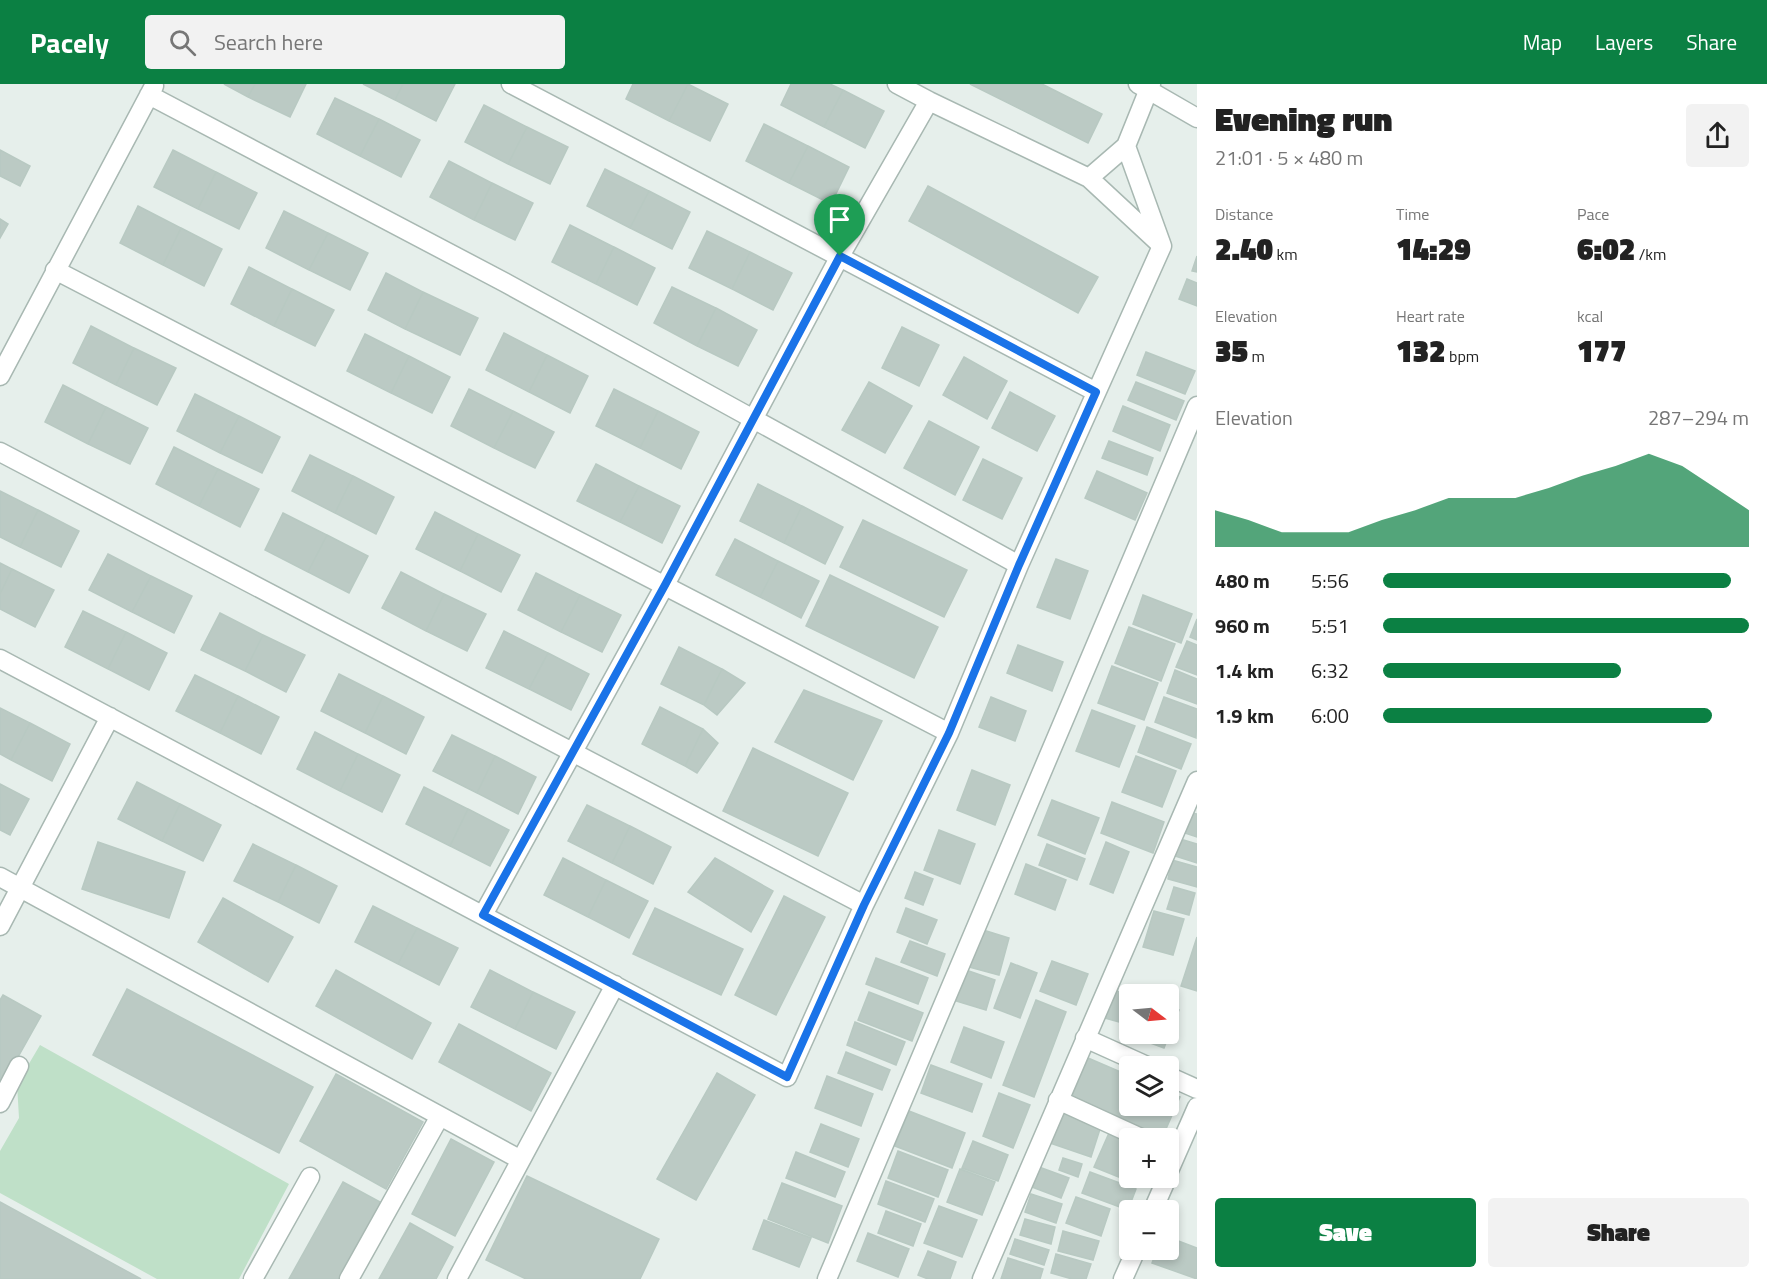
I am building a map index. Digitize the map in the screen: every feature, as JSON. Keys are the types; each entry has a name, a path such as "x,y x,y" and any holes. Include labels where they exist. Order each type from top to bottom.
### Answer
{"street":[{"path":"511,84 1096,392"},
{"path":"897,84 1089,178 1162,246"},
{"path":"1089,178 1126,146 1146,86 1197,118"},
{"path":"0,376 152,89 1019,565"},
{"path":"483,915 665,585 840,256 929,101"},
{"path":"0,659 787,1077 864,905 949,733 1019,565 1162,246 1126,146"},
{"path":"55,270 949,733"},
{"path":"827,1279 1197,406"},
{"path":"0,452 864,905"},
{"path":"0,926 110,717"},
{"path":"982,1279 1197,781"},
{"path":"0,877 521,1160"},
{"path":"457,1279 615,985"},
{"path":"1085,1038 1125,1056"},
{"path":"0,1103 19,1066"},
{"path":"1179,1081 1197,1089"},
{"path":"1058,1100 1119,1128"},
{"path":"1179,1140 1197,1107"},
{"path":"349,1279 440,1116"},
{"path":"253,1279 310,1177"},
{"path":"1123,1279 1132,1260"}],"green space":[{"path":"40,1045 289,1184 239,1279 157,1279 0,1193 0,1151 19,1118 17,1084"}],"building":[{"path":"224,84 255,84 248,97"},
{"path":"255,84 306,84 290,117 248,97"},
{"path":"363,84 403,84 395,100"},
{"path":"403,84 455,84 436,121 395,100"},
{"path":"633,84 688,84 669,121 626,99"},
{"path":"688,84 728,104 710,141 669,121"},
{"path":"791,84 830,84 843,90 824,127 781,105"},
{"path":"970,84 1042,84 1102,114 1088,143"},
{"path":"843,90 884,111 865,148 824,127"},
{"path":"335,98 379,119 360,156 317,134"},
{"path":"484,105 527,127 508,164 465,142"},
{"path":"379,119 420,140 401,177 360,156"},
{"path":"764,124 808,146 789,183 746,161"},
{"path":"527,127 568,147 550,184 508,164"},
{"path":"808,146 849,167 831,204 789,183"},
{"path":"0,150 30,166 20,186 0,176"},
{"path":"173,150 216,172 198,209 154,187"},
{"path":"449,161 492,183 474,220 430,197"},
{"path":"605,169 649,191 630,228 587,206"},
{"path":"216,172 257,193 239,229 198,209"},
{"path":"492,183 533,203 515,240 474,220"},
{"path":"928,186 1098,277 1078,313 909,221"},
{"path":"649,191 690,212 672,249 630,228"},
{"path":"138,206 181,228 163,265 120,243"},
{"path":"284,211 328,233 309,270 266,248"},
{"path":"0,219 8,224 0,238"},
{"path":"570,225 614,247 596,284 552,262"},
{"path":"181,228 222,249 204,286 163,265"},
{"path":"707,231 750,252 732,289 689,268"},
{"path":"328,233 368,253 350,290 309,270"},
{"path":"614,247 655,268 637,305 596,284"},
{"path":"750,252 792,273 773,310 732,289"},
{"path":"1197,256 1197,272 1192,271"},
{"path":"249,267 292,289 274,326 231,304"},
{"path":"386,273 423,292 405,329 368,310"},
{"path":"1187,279 1197,283 1197,306 1179,299"},
{"path":"672,287 716,308 697,346 654,323"},
{"path":"292,289 334,310 315,346 274,326"},
{"path":"423,292 478,318 460,355 405,329"},
{"path":"716,308 757,330 738,366 697,346"},
{"path":"91,326 134,348 116,385 73,363"},
{"path":"902,327 939,345 919,386 882,368"},
{"path":"504,333 547,355 529,392 486,370"},
{"path":"365,334 409,356 391,393 347,371"},
{"path":"134,348 176,368 157,405 116,385"},
{"path":"1146,352 1195,371 1185,394 1137,375"},
{"path":"547,355 588,376 570,413 529,392"},
{"path":"409,356 450,377 432,413 391,393"},
{"path":"964,357 1007,381 987,419 943,395"},
{"path":"869,382 912,406 885,453 842,430"},
{"path":"1136,382 1184,401 1176,420 1128,400"},
{"path":"63,385 106,407 88,444 45,422"},
{"path":"469,389 513,411 494,448 451,426"},
{"path":"614,389 658,411 640,448 596,426"},
{"path":"1010,392 1055,416 1037,451 992,428"},
{"path":"195,394 239,416 220,453 177,431"},
{"path":"1123,406 1170,425 1160,451 1113,431"},
{"path":"106,407 148,428 130,464 88,444"},
{"path":"513,411 554,432 535,468 494,448"},
{"path":"658,411 699,432 681,469 640,448"},
{"path":"239,416 280,437 262,473 220,453"},
{"path":"929,421 979,447 955,495 904,468"},
{"path":"1109,441 1153,458 1147,475 1102,458"},
{"path":"174,447 218,469 199,506 156,484"},
{"path":"310,455 353,476 335,513 292,491"},
{"path":"983,459 1022,478 1002,519 963,500"},
{"path":"596,464 639,486 620,522 577,501"},
{"path":"218,469 259,489 240,527 199,506"},
{"path":"1097,471 1147,493 1135,520 1085,498"},
{"path":"353,476 394,497 376,534 335,513"},
{"path":"758,484 802,506 784,543 740,521"},
{"path":"639,486 680,506 662,543 620,522"},
{"path":"0,491 38,510 20,547 0,537"},
{"path":"802,506 843,527 825,564 784,543"},
{"path":"38,510 79,531 61,567 20,547"},
{"path":"435,512 478,534 460,571 416,549"},
{"path":"283,513 327,535 308,572 265,550"},
{"path":"863,520 967,570 944,617 840,567"},
{"path":"478,534 520,555 501,592 460,571"},
{"path":"327,535 368,556 349,593 308,572"},
{"path":"735,539 778,561 760,597 716,575"},
{"path":"108,554 151,576 132,612 89,590"},
{"path":"1056,559 1088,571 1070,619 1037,607"},
{"path":"778,561 819,581 801,618 760,597"},
{"path":"0,563 12,569 0,594"},
{"path":"12,569 54,590 35,627 0,609 0,594"},
{"path":"401,572 444,594 426,631 382,608"},
{"path":"536,573 580,595 561,632 518,610"},
{"path":"830,575 938,627 914,678 806,626"},
{"path":"151,576 192,596 174,633 132,612"},
{"path":"444,594 486,614 467,651 426,631"},
{"path":"580,595 621,615 602,652 561,632"},
{"path":"1143,595 1192,614 1181,643 1133,624"},
{"path":"83,611 126,632 108,669 65,647"},
{"path":"220,613 263,635 245,671 201,650"},
{"path":"1197,619 1197,640 1190,637"},
{"path":"1129,627 1175,644 1161,681 1115,663"},
{"path":"504,631 548,653 529,689 486,668"},
{"path":"126,632 167,653 149,690 108,669"},
{"path":"263,635 305,655 286,692 245,671"},
{"path":"1187,641 1197,645 1197,675 1176,667"},
{"path":"1018,645 1063,662 1052,691 1007,673"},
{"path":"679,647 722,669 704,705 661,684"},
{"path":"548,653 589,674 571,710 529,689"},
{"path":"1112,666 1158,683 1144,720 1098,703"},
{"path":"722,669 745,683 717,715 704,705"},
{"path":"1175,670 1197,679 1197,704 1167,693"},
{"path":"339,674 383,696 365,733 321,711"},
{"path":"195,675 238,696 220,733 176,711"},
{"path":"804,690 882,721 853,780 775,742"},
{"path":"238,696 279,717 261,754 220,733"},
{"path":"383,696 424,717 406,754 365,733"},
{"path":"991,697 1026,711 1015,741 979,727"},
{"path":"1164,697 1197,709 1196,738 1155,722"},
{"path":"660,707 703,729 685,766 642,744"},
{"path":"0,708 30,723 11,760 0,754"},
{"path":"1092,710 1135,726 1119,767 1076,751"},
{"path":"30,723 70,744 52,781 11,760"},
{"path":"1147,727 1191,744 1181,769 1138,752"},
{"path":"703,729 718,743 697,773 685,766"},
{"path":"315,732 358,754 340,791 297,769"},
{"path":"452,735 495,756 477,793 433,771"},
{"path":"753,748 848,793 818,856 723,811"},
{"path":"358,754 400,775 382,812 340,791"},
{"path":"495,756 536,777 518,814 477,793"},
{"path":"1136,756 1176,771 1162,807 1122,792"},
{"path":"972,770 1010,785 995,825 957,810"},
{"path":"137,782 180,804 162,841 118,819"},
{"path":"0,784 29,799 10,835 0,830"},
{"path":"424,787 468,809 450,846 406,824"},
{"path":"1052,800 1099,818 1085,854 1038,835"},
{"path":"1112,802 1164,822 1153,853 1101,833"},
{"path":"180,804 221,825 203,861 162,841"},
{"path":"587,805 630,826 612,863 568,841"},
{"path":"468,809 509,830 490,866 450,846"},
{"path":"1191,813 1197,814 1197,837 1185,833"},
{"path":"630,826 671,847 653,884 612,863"},
{"path":"939,830 975,844 960,884 924,870"},
{"path":"1177,838 1197,844 1197,863 1172,855"},
{"path":"98,842 185,872 169,918 82,889"},
{"path":"1106,842 1129,852 1113,893 1090,884"},
{"path":"253,844 296,865 278,902 234,881"},
{"path":"1047,844 1085,859 1077,880 1039,865"},
{"path":"563,858 606,880 588,917 544,895"},
{"path":"715,858 773,891 751,932 688,892"},
{"path":"1172,860 1197,867 1197,887 1168,879"},
{"path":"1026,864 1066,880 1055,910 1015,894"},
{"path":"296,865 337,886 319,923 278,902"},
{"path":"915,872 933,879 923,905 905,898"},
{"path":"606,880 648,901 629,938 588,917"},
{"path":"1174,887 1195,893 1189,915 1167,909"},
{"path":"784,896 825,917 776,1015 735,995"},
{"path":"223,898 293,937 268,982 198,942"},
{"path":"373,906 417,928 398,964 355,942"},
{"path":"655,908 743,949 721,995 633,954"},
{"path":"906,908 937,920 927,944 897,932"},
{"path":"1154,911 1184,919 1173,955 1143,947"},
{"path":"417,928 458,948 439,985 398,964"},
{"path":"980,929 1009,938 999,975 969,967"},
{"path":"1197,937 1197,991 1181,986"},
{"path":"910,941 945,954 937,976 901,962"},
{"path":"876,958 928,978 918,1004 866,984"},
{"path":"1052,961 1088,974 1076,1005 1040,991"},
{"path":"1011,963 1037,973 1020,1018 994,1008"},
{"path":"963,969 995,980 986,1010 953,1000"},
{"path":"336,970 431,1023 412,1059 316,1006"},
{"path":"490,970 533,992 515,1029 471,1007"},
{"path":"127,989 313,1087 279,1153 93,1055"},
{"path":"1109,989 1119,992 1119,1022 1101,1017"},
{"path":"533,992 575,1012 556,1049 515,1029"},
{"path":"869,992 923,1013 912,1041 858,1020"},
{"path":"3,995 41,1016 0,1089 0,1000"},
{"path":"1036,1000 1066,1012 1034,1097 1003,1085"},
{"path":"855,1022 905,1042 896,1065 847,1045"},
{"path":"459,1024 551,1073 531,1111 439,1062"},
{"path":"964,1027 1004,1042 991,1078 951,1062"},
{"path":"1153,1044 1166,1044 1164,1048"},
{"path":"846,1052 890,1070 882,1090 838,1073"},
{"path":"1088,1058 1119,1071 1119,1116 1172,1116 1166,1128 1139,1128 1071,1098"},
{"path":"931,1065 982,1084 972,1112 921,1093"},
{"path":"717,1073 755,1095 696,1200 657,1179"},
{"path":"336,1074 423,1122 386,1189 300,1141"},
{"path":"827,1076 873,1094 861,1126 815,1108"},
{"path":"999,1093 1030,1105 1013,1148 983,1136"},
{"path":"909,1111 965,1133 952,1168 895,1146"},
{"path":"1060,1112 1101,1126 1091,1157 1050,1143"},
{"path":"821,1124 859,1139 848,1167 810,1152"},
{"path":"1109,1133 1119,1137 1119,1177 1094,1167"},
{"path":"451,1139 494,1162 455,1236 412,1214"},
{"path":"973,1141 1008,1155 998,1181 962,1168"},
{"path":"898,1151 948,1170 938,1197 888,1178"},
{"path":"796,1152 845,1172 835,1197 786,1178"},
{"path":"1063,1158 1082,1164 1078,1177 1059,1170"},
{"path":"1039,1167 1069,1178 1061,1198 1032,1187"},
{"path":"960,1169 995,1182 982,1215 947,1202"},
{"path":"1090,1172 1119,1183 1119,1188 1136,1189 1132,1200 1119,1200 1119,1207 1082,1193"},
{"path":"527,1176 659,1239 640,1279 526,1279 486,1260"},
{"path":"886,1181 934,1199 925,1222 878,1204"},
{"path":"343,1182 382,1203 340,1279 289,1279"},
{"path":"782,1183 842,1206 828,1243 768,1219"},
{"path":"1031,1194 1062,1204 1056,1223 1025,1212"},
{"path":"1076,1197 1110,1209 1101,1236 1066,1223"},
{"path":"0,1202 141,1279 0,1279"},
{"path":"939,1206 977,1220 962,1257 924,1243"},
{"path":"886,1211 921,1224 913,1246 878,1233"},
{"path":"1025,1219 1055,1227 1051,1244 1020,1235"},
{"path":"764,1220 811,1238 799,1267 753,1249"},
{"path":"410,1223 453,1247 436,1279 379,1279"},
{"path":"1063,1231 1099,1241 1093,1260 1058,1251"},
{"path":"868,1233 909,1249 898,1277 857,1261"},
{"path":"1015,1239 1049,1250 1044,1265 1010,1254"},
{"path":"1179,1241 1197,1248 1197,1279 1152,1263 1153,1260 1179,1260"},
{"path":"928,1251 956,1262 950,1279 928,1279 918,1275"},
{"path":"1056,1254 1091,1264 1086,1279 1072,1279 1051,1273"},
{"path":"1008,1258 1043,1269 1040,1279 1001,1279"}],"route":[{"path":"840,256 1096,392 1019,565 949,733 864,905 787,1077 483,915 665,585 840,256"}]}
